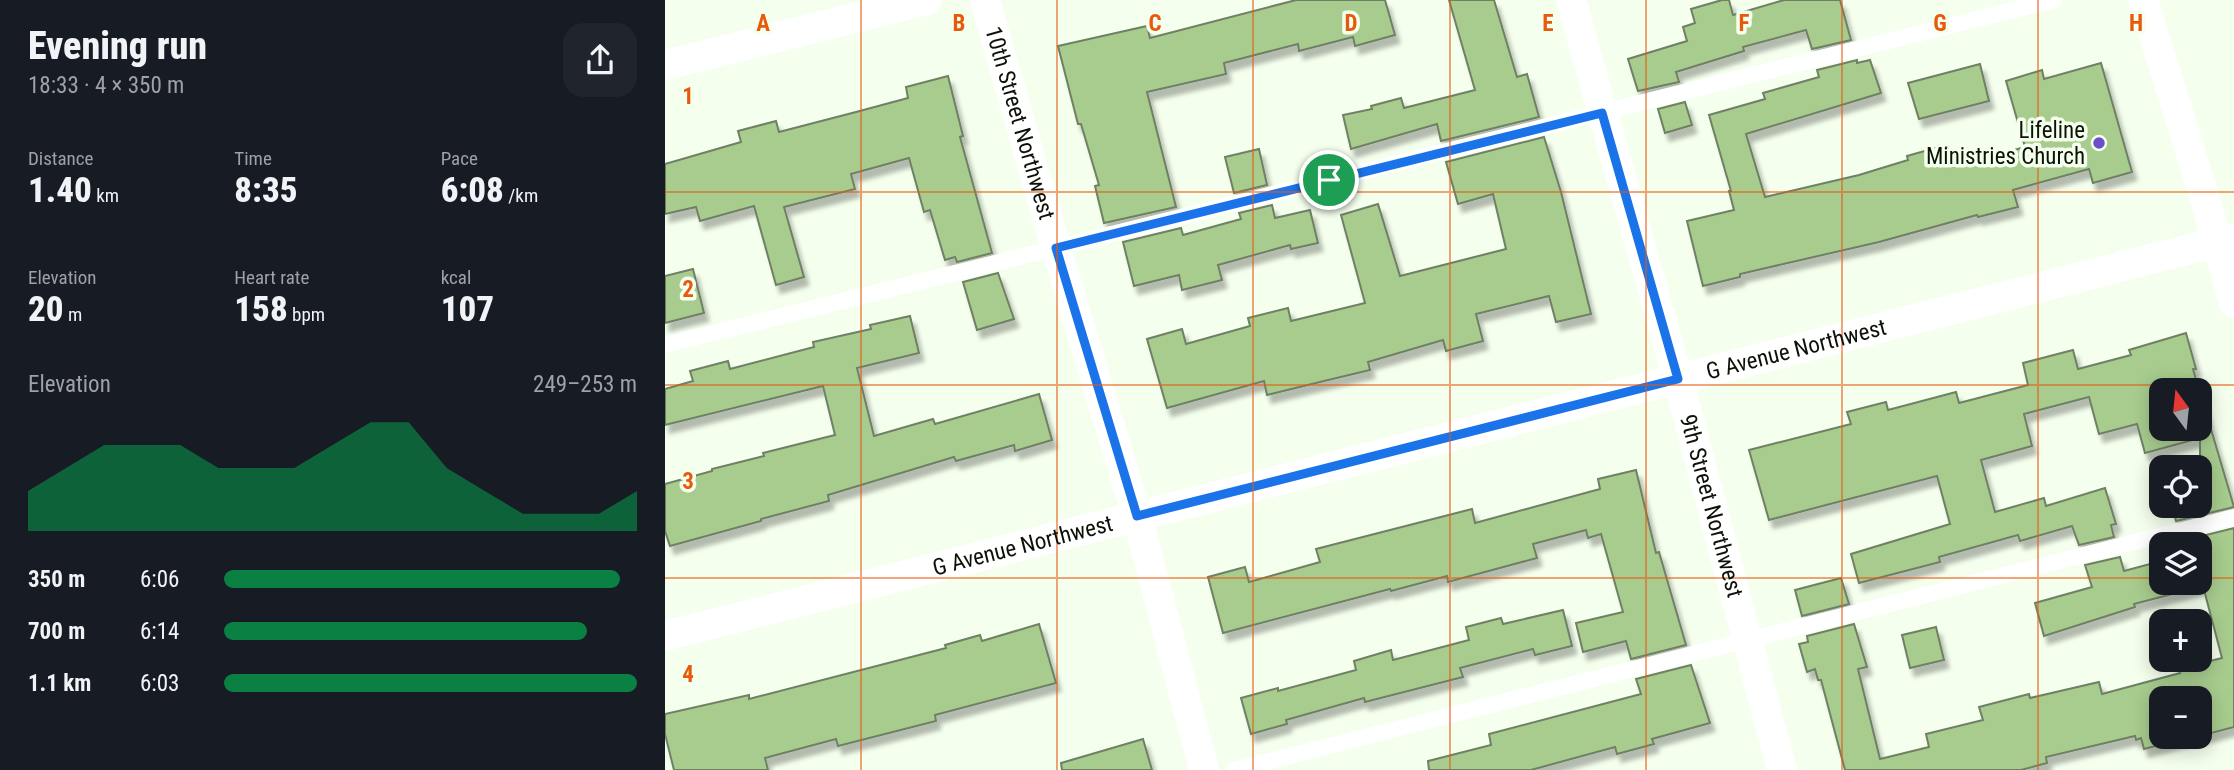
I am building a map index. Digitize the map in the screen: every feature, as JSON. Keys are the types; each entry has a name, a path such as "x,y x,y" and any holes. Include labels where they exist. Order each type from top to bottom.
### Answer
{"street":[{"path":"665,65 926,0"},
{"name":"10th Street Northwest","path":"985,0 1137,516 1204,770"},
{"name":"9th Street Northwest","path":"1571,0 1678,379 1782,770"},
{"path":"2143,0 2226,240 2234,303"},
{"name":"G Avenue Northwest","path":"665,636 2226,240"}],"lane":[{"path":"665,345 2054,0"},
{"path":"1234,770 2234,517"}],"building":[{"path":"1296,0 1385,0 1395,35 1355,46 1353,37 1299,51 1298,44 1224,63 1226,74 1147,92 1176,207 1104,223 1095,186 1099,185 1081,124 1078,124 1058,46 1147,26 1150,38"},
{"path":"1449,0 1494,0 1517,77 1527,74 1539,117 1441,141 1437,124 1351,149 1343,115 1372,109 1371,106 1401,98 1404,108 1475,90"},
{"path":"1729,0 1733,15 1784,0 1840,0 1851,40 1812,49 1806,30 1743,47 1744,51 1676,72 1679,82 1638,91 1628,59 1687,41 1683,27 1695,23 1691,9"},
{"path":"1857,60 1857,63 1870,60 1881,93 1746,134 1765,197 1859,175 1908,160 1907,156 1946,145 1952,167 2025,147 2006,81 2042,70 2044,79 2101,63 2132,172 2093,183 2089,169 2013,190 2018,207 1740,274 1740,277 1703,286 1687,221 1734,210 1709,115 1765,99 1763,93 1819,77 1817,70"},
{"path":"1980,64 1989,101 1919,119 1908,83"},
{"path":"948,76 963,136 960,137 992,253 957,262 955,257 945,260 930,210 924,212 909,158 851,174 855,189 784,207 804,277 776,285 754,206 700,221 696,207 665,214 665,164 741,142 738,131 776,121 779,132 856,112 908,98 906,87"},
{"path":"1685,102 1692,125 1665,133 1658,109"},
{"path":"1544,137 1561,192 1591,314 1556,322 1549,296 1476,314 1483,341 1446,351 1443,340 1368,362 1370,370 1267,395 1264,381 1167,408 1147,339 1182,329 1186,344 1250,326 1248,318 1288,308 1291,321 1365,303 1341,215 1378,204 1400,276 1506,249 1493,194 1458,204 1446,162"},
{"path":"1259,149 1267,185 1234,193 1225,157"},
{"path":"1272,205 1275,218 1310,210 1318,243 1291,249 1290,245 1218,265 1222,280 1182,290 1179,275 1134,286 1123,242 1181,228 1183,235 1241,219 1239,213"},
{"path":"693,269 704,313 665,323 665,276"},
{"path":"998,273 1014,319 977,330 963,282"},
{"path":"910,316 919,353 857,368 874,436 933,419 935,424 1039,394 1052,440 1015,451 1014,445 956,461 954,457 828,495 829,501 670,546 665,531 665,484 764,456 763,453 835,435 823,386 665,425 665,389 693,381 690,371 728,361 730,369 814,347 813,342 871,329 870,325"},
{"path":"2186,333 2196,369 2193,369 2196,378 2149,378 2149,441 2189,441 2145,453 2137,424 2099,434 2089,397 2024,414 2032,446 1981,460 1995,512 2044,498 2046,506 2105,488 2116,524 2111,525 2114,537 2079,545 2072,526 2020,541 2018,535 1939,557 1940,562 1859,583 1851,554 1950,524 1937,476 1769,520 1749,450 1851,424 1847,412 1886,402 1888,410 1956,392 1959,403 2028,385 2023,363 2073,350 2078,369 2131,355 2129,350"},
{"path":"2212,433 2234,507 2212,512 2212,455 2200,455 2200,441 2212,441"},
{"path":"1636,470 1656,553 1659,552 1686,645 1631,659 1626,641 1583,652 1576,623 1623,612 1601,534 1588,538 1586,530 1533,544 1537,558 1448,582 1447,576 1391,591 1390,589 1223,633 1208,577 1245,567 1249,582 1320,562 1316,549 1472,509 1475,523 1600,489 1598,479"},
{"path":"2234,528 2234,727 2212,733 2212,686 2149,686 2149,748 2144,749 2141,738 2136,740 2135,736 2046,757 2047,763 2021,770 1845,770 1821,680 1818,680 1815,669 1807,672 1799,644 1808,642 1807,636 1854,624 1867,667 1858,669 1880,759 1929,747 1926,734 1983,720 1979,707 2029,694 2030,698 2099,682 2102,694 2180,672 2212,672 2212,660 2222,658 2212,620 2212,609 2209,609 2205,595 2212,595 2212,534"},
{"path":"2120,557 2124,571 2149,564 2149,595 2168,595 2134,604 2135,607 2044,636 2035,603 2092,587 2085,565"},
{"path":"1841,578 1849,604 1802,616 1795,590"},
{"path":"1563,610 1572,646 1535,655 1533,649 1460,668 1463,677 1365,702 1364,698 1286,720 1287,724 1251,734 1241,698 1356,670 1354,661 1391,650 1393,660 1469,640 1466,627 1501,618 1503,624"},
{"path":"1039,624 1056,683 935,715 936,721 838,746 836,739 765,758 768,770 674,770 665,734 665,714 749,695 749,699 946,648 945,645 980,635 982,641"},
{"path":"1936,627 1944,660 1910,668 1902,635"},
{"path":"1691,665 1710,723 1652,739 1654,744 1617,754 1615,747 1531,770 1429,770 1428,761 1491,745 1489,734 1641,694 1636,679"},
{"path":"1143,739 1152,770 1062,770 1061,763"}],"place":[{"name":"Lifeline Ministries Church","path":"2099,143"}],"route":[{"path":"1602,113 1678,379 1137,516 1056,248 1329,180 1602,113"}]}
